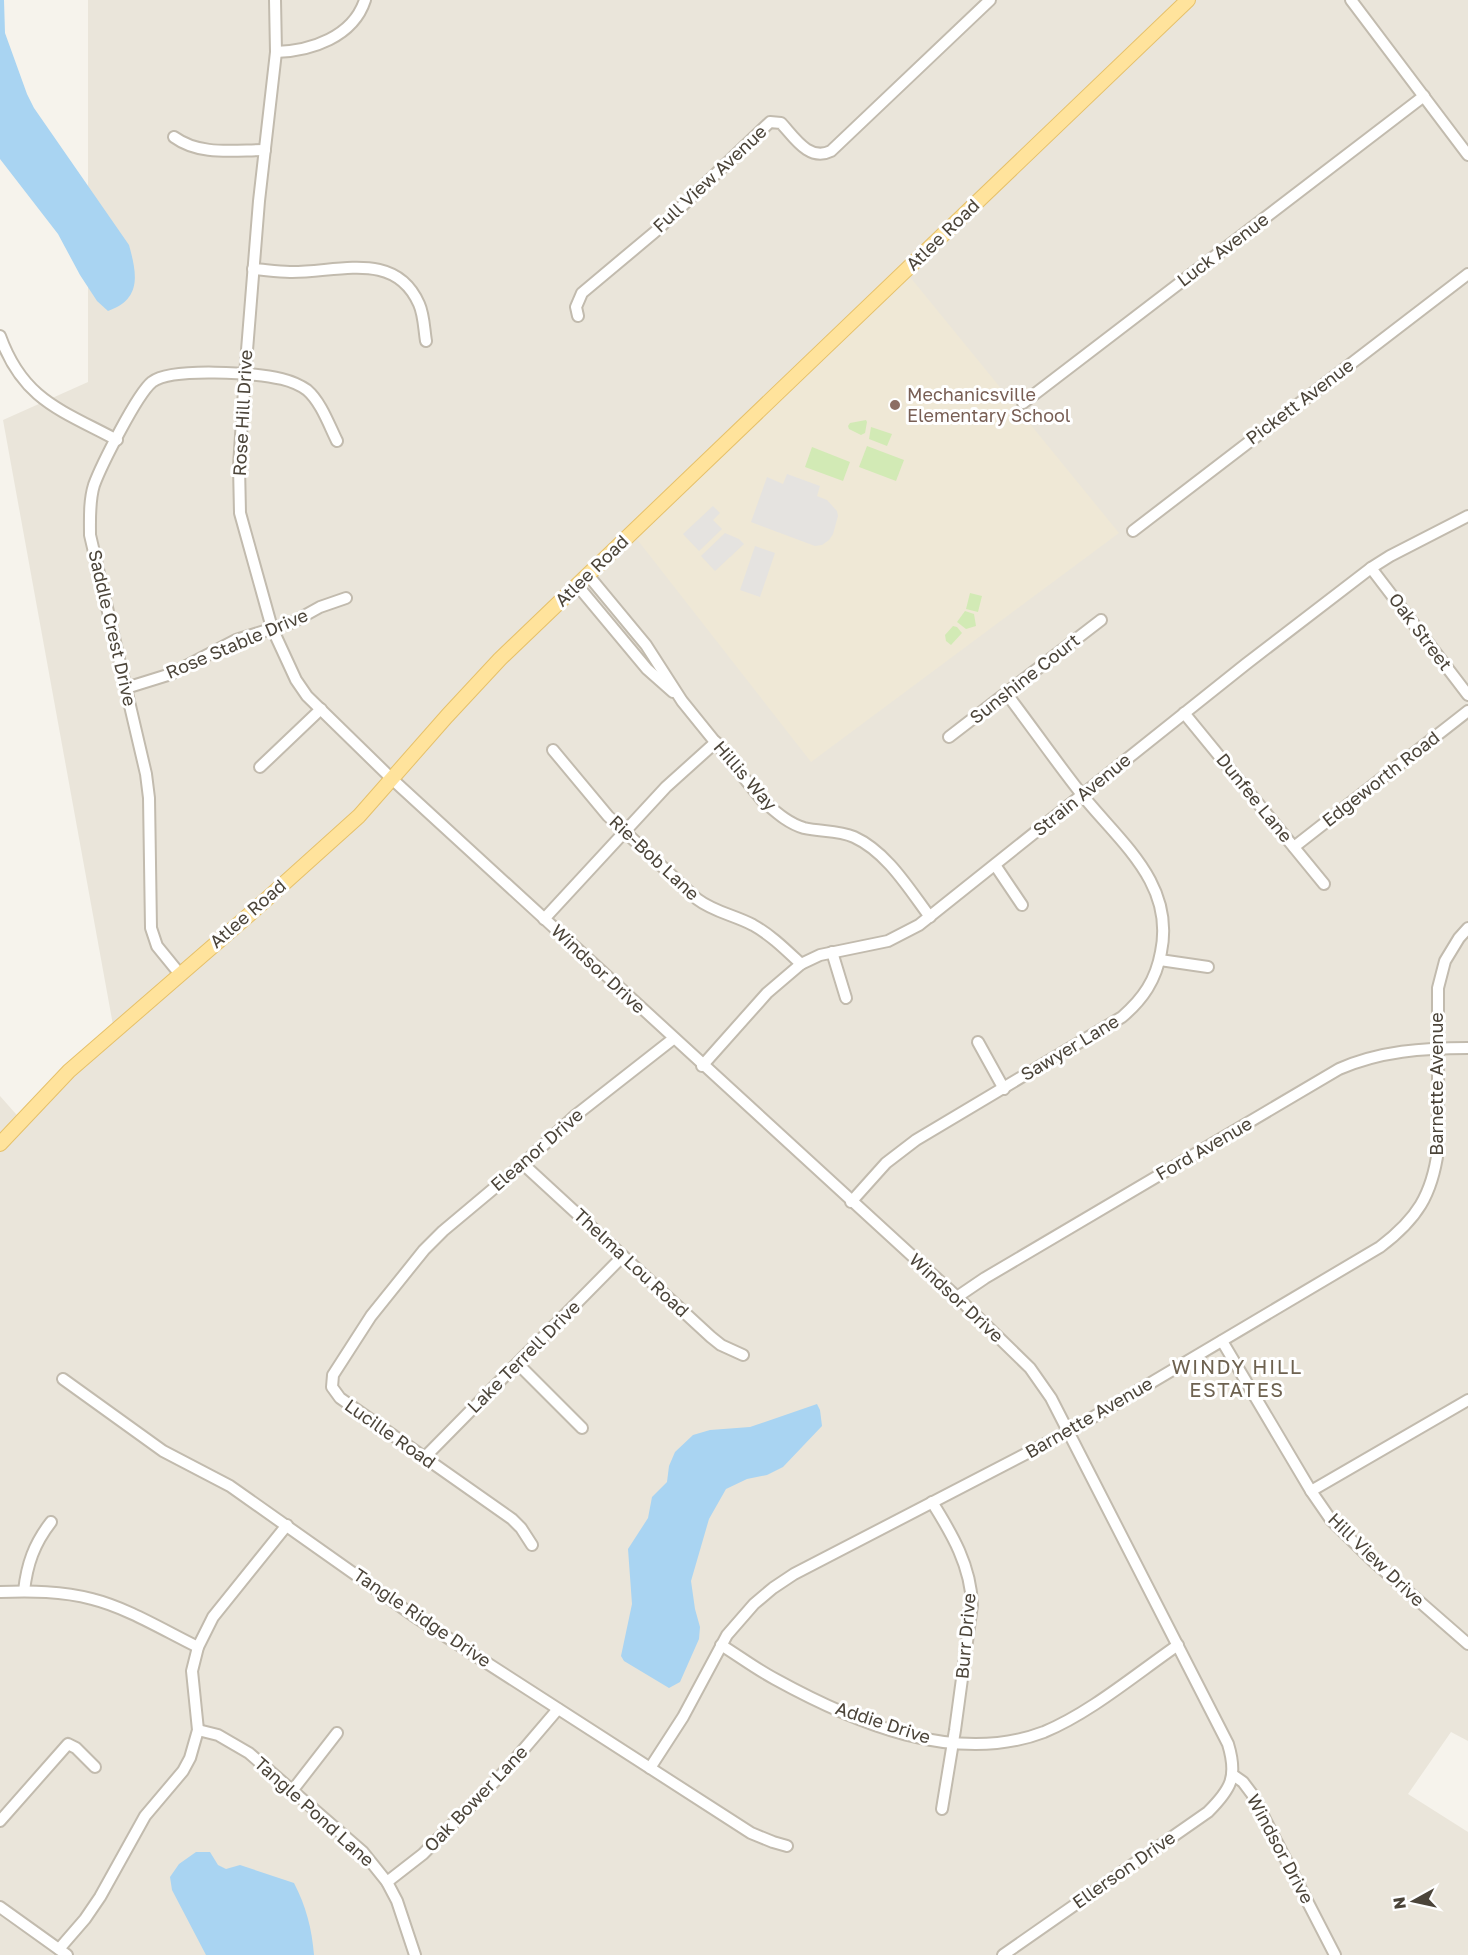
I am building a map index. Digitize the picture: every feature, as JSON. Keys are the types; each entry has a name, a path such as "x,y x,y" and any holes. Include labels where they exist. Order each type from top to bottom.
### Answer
{"main road":[{"name":"Atlee Road","path":"0,1144 69,1071 359,816 500,659 1188,0"}],"street":[{"name":"Rose Hill Drive","path":"275,0 276,52 253,269 239,466 240,513 272,628 296,680 307,696 392,779"},
{"path":"276,52 301,50 327,41 352,22 360,12 365,0"},
{"name":"Full View Avenue","path":"578,316 576,307 582,293 656,231 770,122 781,123 804,148 812,153 819,155 831,151 990,0"},
{"path":"1351,0 1468,155"},
{"name":"Luck Avenue","path":"1023,403 1424,96"},
{"path":"174,137 194,148 204,150 265,150"},
{"path":"253,269 290,272 362,266 386,271 399,278 410,289 420,305 426,341"},
{"name":"Pickett Avenue","path":"1133,531 1468,274"},
{"path":"0,336 8,358 30,389 51,405 117,440"},
{"name":"Saddle Crest Drive","path":"179,974 157,946 151,928 149,798 146,774 90,535 89,515 94,485 141,393 160,377 180,372 245,375 293,382 307,391 318,403 337,441"},
{"name":"Strain Avenue","path":"702,1066 767,993 801,964 820,955 888,941 904,934 930,917 1184,713 1371,568 1468,516"},
{"name":"Oak Street","path":"1371,568 1468,695"},
{"name":"Hillis Way","path":"588,575 646,645 682,700 762,800 775,812 796,825 842,833 866,844 892,867 930,917"},
{"name":"Hillis Way","path":"577,585 647,669 682,700"},
{"name":"Rose Stable Drive","path":"126,688 171,674 236,640 293,622 320,607 346,598"},
{"name":"Sunshine Court","path":"949,737 1101,620"},
{"name":"Sawyer Lane","path":"851,1202 872,1177 899,1153 1122,1017 1135,1006 1150,986 1160,960 1164,932 1163,916 1154,887 1142,867 1082,795 1006,693"},
{"path":"260,767 321,710"},
{"name":"Edgeworth Road","path":"1294,847 1468,711"},
{"name":"Dunfee Lane","path":"1184,713 1323,884"},
{"path":"543,919 666,787 716,742"},
{"name":"Rie-Bob Lane","path":"553,750 608,816 703,903 755,926 801,964"},
{"name":"Windsor Drive","path":"392,779 957,1298 1030,1368 1051,1398 1228,1744 1233,1775 1243,1782 1252,1794 1335,1955"},
{"path":"995,865 1022,905"},
{"name":"Barnette Avenue","path":"650,1768 683,1717 721,1645 740,1619 773,1588 794,1574 1068,1432 1395,1236 1417,1213 1429,1191 1437,1158 1438,1002 1441,971 1451,949 1468,928"},
{"path":"832,952 846,998"},
{"path":"1160,960 1208,967"},
{"name":"Eleanor Drive","path":"408,1269 443,1231 524,1164 576,1115 673,1039"},
{"path":"978,1042 1004,1089"},
{"name":"Ford Avenue","path":"957,1298 985,1278 1339,1069 1379,1055 1400,1051 1468,1048"},
{"name":"Thelma Lou Road","path":"524,1164 711,1337 721,1345 743,1354"},
{"name":"Lake Terrell Drive","path":"424,1458 623,1256"},
{"name":"Lucille Road","path":"408,1269 371,1316 338,1366 331,1381 334,1392 512,1520 521,1528 532,1545"},
{"name":"Hill View Drive","path":"1221,1341 1311,1491 1331,1520 1347,1537 1468,1644"},
{"path":"518,1364 582,1428"},
{"name":"Tangle Ridge Drive","path":"63,1379 163,1451 230,1485 414,1616 558,1709 751,1833 787,1846"},
{"path":"1311,1491 1467,1403"},
{"name":"Burr Drive","path":"932,1502 952,1535 965,1563 972,1605 942,1809"},
{"path":"24,1591 29,1560 41,1535 51,1522"},
{"path":"0,1906 63,1952 90,1912 145,1816 183,1771 190,1758 198,1730 192,1671 198,1647 213,1617 287,1526"},
{"path":"0,1592 24,1591 77,1595 94,1599 198,1647"},
{"name":"Addie Drive","path":"721,1645 772,1677 838,1709 898,1731 953,1743 976,1745 1007,1742 1045,1731 1084,1711 1178,1646"},
{"name":"Oak Bower Lane","path":"387,1882 423,1854 506,1770 558,1709"},
{"name":"Tangle Pond Lane","path":"198,1730 210,1732 234,1743 249,1754 363,1852 387,1882 405,1920 415,1955"},
{"path":"292,1791 337,1733"},
{"path":"0,1821 68,1744 76,1748 95,1767"},
{"name":"Ellerson Drive","path":"1003,1955 1208,1812 1228,1789 1233,1775"}],"shaded area":[{"path":"88,0 1468,0 1468,1741 1451,1732 1408,1794 1468,1832 1468,1955 0,1955 0,1096 23,1122 115,1036 3,420 88,382"},
{"name":"Mechanicsville Elementary School","path":"910,277 1119,533 811,762 636,538"},
{"path":"787,474 820,486 817,496 827,500 837,511 838,516 833,534 822,545 815,546 751,522 767,477 783,484"},
{"path":"713,506 720,513 713,520 722,529 699,551 683,534"},
{"path":"725,533 739,539 744,544 715,571 701,556"},
{"path":"755,546 775,553 760,597 740,590"}],"green space":[{"path":"866,420 865,433 861,435 849,429 850,423"},
{"path":"871,427 892,434 887,446 869,439"},
{"path":"867,446 904,460 896,481 859,467"},
{"path":"812,447 850,462 843,481 805,467"},
{"path":"970,593 982,596 978,612 966,609"},
{"path":"965,611 974,614 976,626 966,629 957,622"},
{"path":"953,626 962,633 951,645 946,641 945,635"}],"water":[{"path":"0,0 4,0 5,33 34,108 129,245 135,275 132,292 127,300 108,311 97,301 80,275 58,234 0,159"},
{"path":"817,1404 822,1426 783,1467 726,1489 709,1519 691,1581 700,1627 699,1639 680,1682 669,1688 624,1661 621,1656 632,1604 628,1549 648,1518 652,1497 667,1482 669,1466 675,1452 693,1435 710,1430 750,1427"},
{"path":"196,1852 210,1852 218,1865 226,1869 240,1865 294,1883 308,1918 314,1955 206,1955 172,1890 170,1877 179,1864"}],"place":[{"name":"Mechanicsville Elementary School","path":"895,405"}],"district":[{"name":"WINDY HILL ESTATES","path":"1237,1378"}]}
